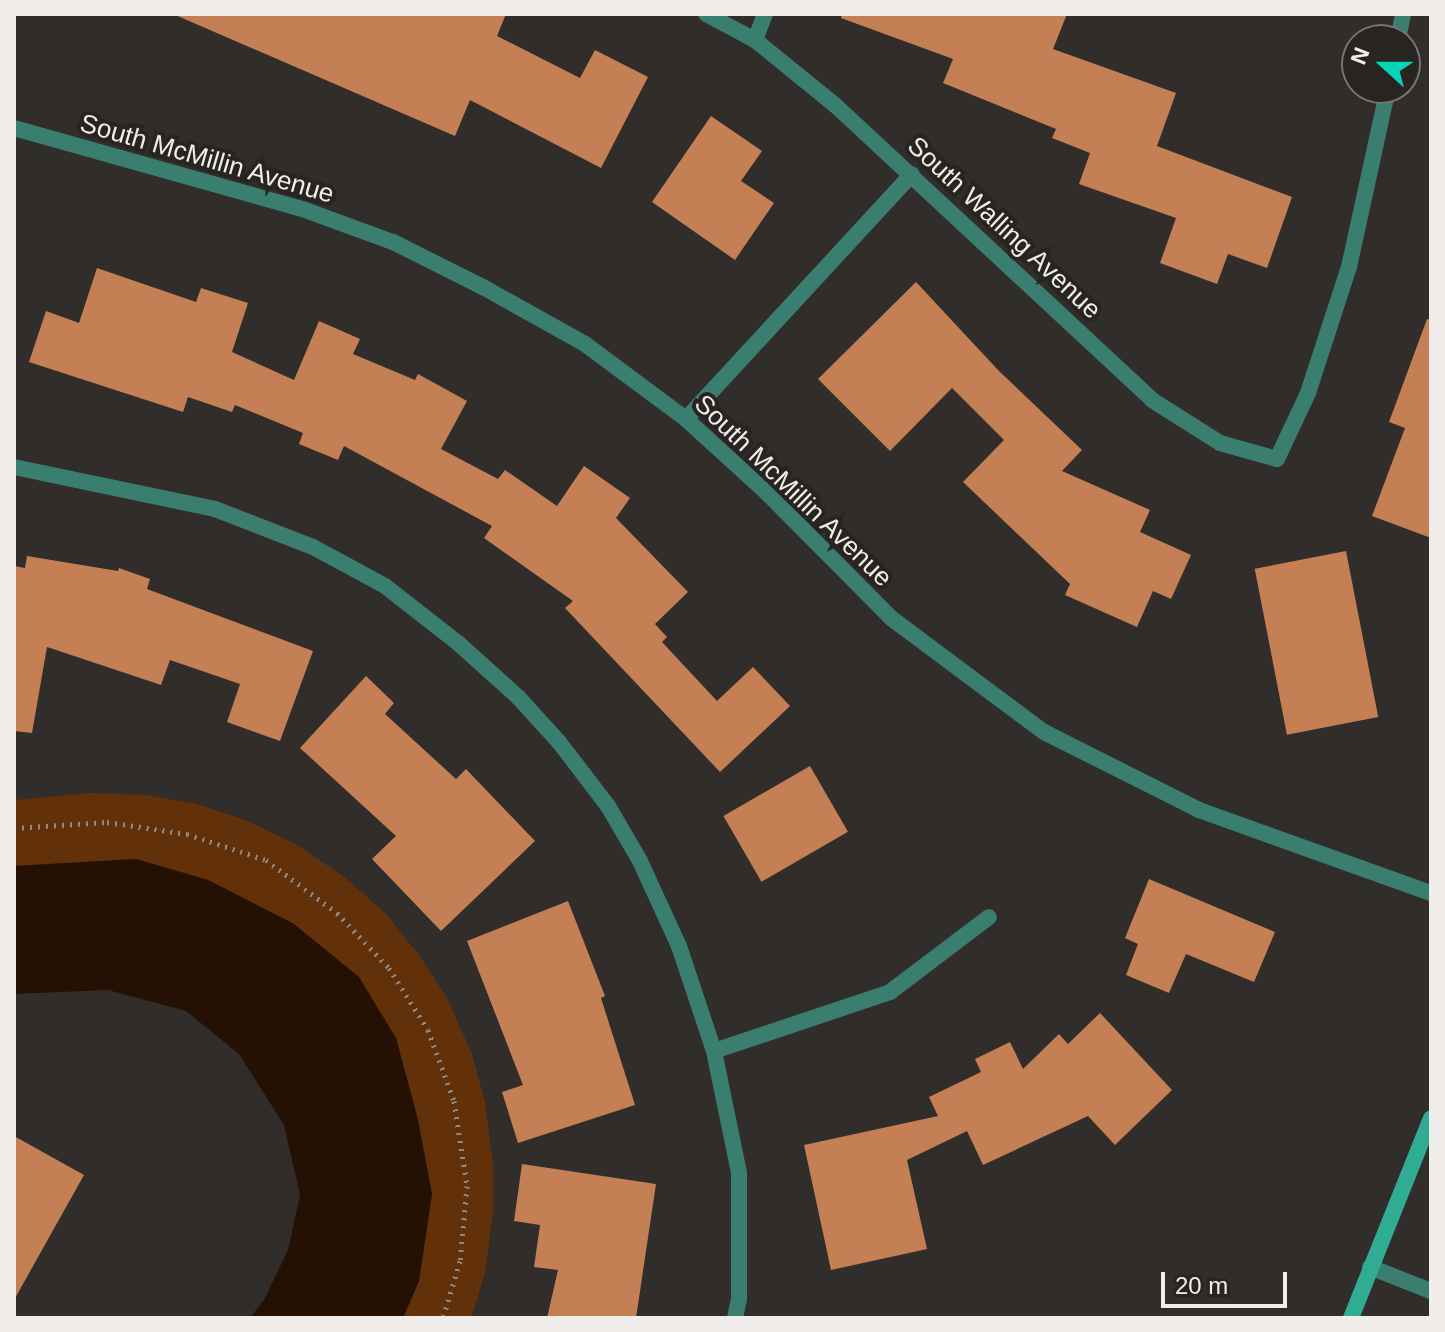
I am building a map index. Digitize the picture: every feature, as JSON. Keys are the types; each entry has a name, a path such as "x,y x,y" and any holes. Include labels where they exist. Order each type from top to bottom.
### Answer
{"street":[{"name":"South Walling Avenue","path":"706,14 755,40 912,174 1152,400 1220,443 1277,459 1308,393 1349,267 1385,104"},
{"path":"755,40 765,14"},
{"name":"South McMillin Avenue","path":"14,128 305,210 393,242 483,287 585,344 686,419 767,493 891,618 1044,732 1199,810 1431,893"},
{"path":"686,419 912,174"},
{"path":"14,467 215,509 313,547 385,586 458,643 529,709 608,806 640,861 679,946 714,1051 739,1173 740,1241 735,1318"},
{"path":"714,1051 890,992 989,917"},
{"path":"1351,1318 1431,1118"},
{"path":"1370,1267 1431,1291"}],"path":[{"path":"14,828 107,822 187,834 266,860 337,913 389,968 428,1030 456,1115 467,1186 460,1261 443,1318"}],"shaded area":[{"path":"91,793 146,795 197,804 248,821 297,845 343,876 385,913 419,955 447,998 472,1054 485,1102 493,1163 493,1211 485,1273 471,1318 403,1318 419,1281 432,1194 418,1120 396,1038 294,924 208,880 136,859 14,866 14,800"},
{"path":"136,859 208,880 294,924 359,977 396,1038 418,1120 432,1194 419,1281 403,1318 250,1318 264,1300 288,1250 300,1195 284,1125 239,1054 186,1011 108,990 14,994 14,866"}],"building":[{"path":"173,14 506,14 497,36 580,78 595,50 648,77 601,168 470,100 455,136"},
{"path":"842,14 1067,14 1053,49 1176,93 1157,146 1292,197 1267,268 1228,254 1217,284 1160,263 1176,218 1079,184 1090,153 1052,138 1056,129 943,83 953,59 841,18"},
{"path":"711,116 762,151 741,181 774,203 735,260 652,202"},
{"path":"97,268 196,302 201,288 248,303 232,352 294,380 319,321 360,339 353,354 415,380 418,374 467,401 441,449 498,479 505,470 557,506 584,466 630,498 616,518 688,592 655,624 667,637 662,642 717,701 753,667 790,706 720,772 565,608 573,601 484,538 492,526 344,446 338,460 299,444 303,433 235,405 232,412 188,397 183,412 29,362 46,311 79,323"},
{"path":"916,282 999,371 1082,450 1062,471 1150,510 1140,532 1191,555 1171,599 1153,591 1137,627 1065,595 1070,584 963,482 1004,440 952,388 890,451 818,379"},
{"path":"1427,319 1431,320 1431,538 1372,516 1405,428 1389,422"},
{"path":"1346,551 1378,717 1287,735 1255,569"},
{"path":"27,556 118,571 119,568 150,579 147,589 313,651 280,741 227,722 240,684 170,660 161,685 47,647 32,733 14,731 14,566 25,568"},
{"path":"366,676 394,703 385,714 456,779 466,769 535,841 441,931 372,859 396,836 300,748"},
{"path":"810,766 848,832 761,882 723,816"},
{"path":"1149,879 1275,932 1254,982 1186,954 1169,993 1126,975 1138,944 1125,938"},
{"path":"568,901 605,996 601,998 635,1105 518,1143 502,1092 523,1085 467,941"},
{"path":"1100,1013 1172,1090 1115,1145 1088,1116 983,1165 967,1131 907,1160 927,1249 831,1270 804,1145 938,1116 929,1097 981,1072 975,1059 1010,1042 1023,1069 1059,1034 1068,1044"},
{"path":"14,1136 84,1175 14,1300"},
{"path":"522,1164 656,1184 636,1318 547,1318 558,1270 534,1267 540,1225 514,1221"}]}
